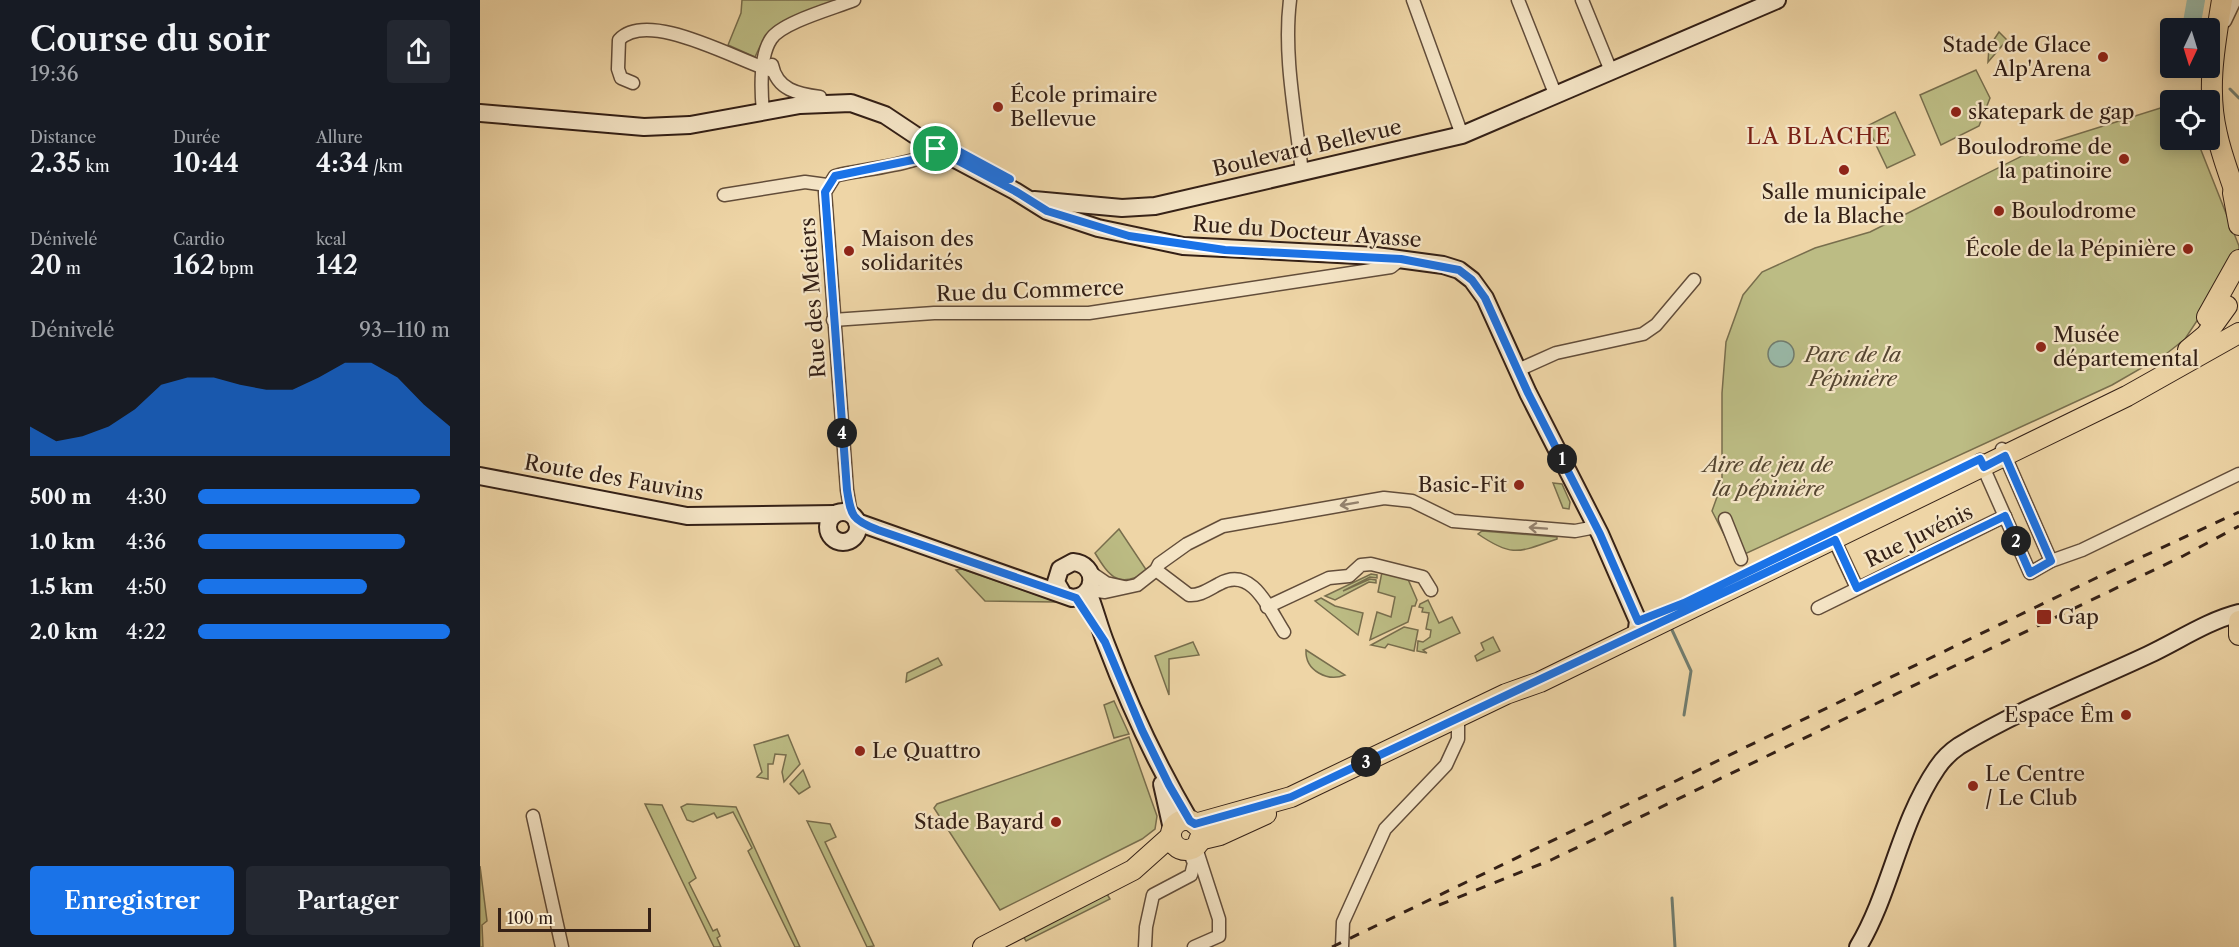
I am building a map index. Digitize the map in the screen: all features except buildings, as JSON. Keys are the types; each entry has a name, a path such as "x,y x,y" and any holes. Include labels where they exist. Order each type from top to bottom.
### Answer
{"main road":[{"path":"2219,18 2222,0"},
{"path":"2212,78 2212,101 2217,134 2237,194 2232,200 2239,225"},
{"path":"2159,366 2192,337 2239,260"},
{"path":"983,947 1133,870 1186,836 1239,827 1291,797 1506,694 1540,682 1684,603 1833,535 2003,452 2200,342 2227,306 2239,284"},
{"path":"2003,452 2127,396 2239,331 2229,318 2227,306"},
{"path":"2239,621 2239,635"}],"street":[{"path":"764,112 762,94 768,69 770,40 782,30 854,0"},
{"path":"1290,0 1288,20 1302,173"},
{"path":"1413,0 1462,135"},
{"path":"1518,0 1556,96"},
{"path":"1582,0 1611,71"},
{"name":"Boulevard Bellevue","path":"1031,200 1122,208 1147,207 1462,135 1776,0"},
{"path":"2220,38 2228,12 2235,0"},
{"path":"633,83 621,78 618,62 619,40 633,32 660,31 710,45 748,64 768,69 782,85 793,92 820,97 855,97 878,101 937,145"},
{"path":"762,94 769,87 782,85"},
{"path":"782,85 784,96 782,108"},
{"path":"800,105 820,97"},
{"path":"480,113 644,127 690,125 800,105 835,103 865,106 937,145 1060,202 1066,218"},
{"path":"724,195 805,182 827,185 841,174 922,158 937,145"},
{"name":"Rue du Docteur Ayasse","path":"937,145 1066,218 1129,236 1183,246 1401,259 1453,267 1472,280 1485,298 1602,539 1637,629"},
{"name":"Rue des Metiers","path":"827,185 825,198 847,490 845,516"},
{"name":"Rue du Commerce","path":"833,320 934,313 1089,313 1391,267 1401,259"},
{"path":"1518,370 1556,353 1643,334 1656,325 1694,280"},
{"path":"2003,452 2051,561"},
{"path":"1982,463 2030,573 2051,561 2082,550 2239,474"},
{"name":"Route des Fauvins","path":"480,476 687,516 845,516 900,538 1011,575 1079,593 1106,592 1137,585 1162,573 1159,564 1187,544 1223,526 1384,498 1412,501 1453,521 1575,531 1602,539"},
{"name":"Route des Fauvins","path":"777,515 801,520 829,532"},
{"path":"845,516 858,531 852,539 841,542 829,532 829,522 845,516"},
{"name":"Rue Juvénis","path":"1818,608 2005,516"},
{"path":"1725,519 1742,559"},
{"path":"1833,535 1857,588"},
{"name":"Route des Fauvins","path":"852,539 900,538"},
{"path":"1128,588 1112,585 1076,562 1069,563 1060,569 1056,582 1079,593 1096,624 1186,836 1220,931 1219,936 1194,947"},
{"path":"1267,607 1329,578 1349,576 1361,564 1371,564 1423,577 1431,590"},
{"name":"Route des Fauvins","path":"1011,575 1038,575 1060,569"},
{"path":"1079,593 1092,579 1090,572"},
{"path":"1162,573 1179,588 1194,596 1228,578 1236,577 1250,583 1284,632"},
{"path":"1858,947 1872,919 1904,829 1935,771 1949,752 2023,714 2191,635 2221,618 2239,613"},
{"path":"2191,635 2216,631 2239,635"},
{"path":"1342,947 1343,922 1385,829 1446,765 1458,739 1458,717"},
{"path":"533,816 562,947"},
{"path":"1145,947 1146,927 1153,895 1191,875 1194,863 1186,836"}],"green space":[{"path":"742,0 839,0 789,19 769,34 755,57 728,45 741,13"},
{"path":"1999,32 2007,40 1988,62 1989,47"},
{"name":"skatepark de gap","path":"1976,70 1990,98 1979,126 1941,145 1920,95"},
{"name":"Parc de la Pépinière","path":"2160,108 2160,150 2201,150 2239,246 2239,257 2185,339 2166,354 2112,385 1736,558 1712,511 1722,483 1722,393 1726,342 1743,295 1762,272 1815,248 1870,232 2046,144"},
{"path":"1895,112 1915,155 1887,168 1867,126"},
{"path":"1553,483 1562,484 1570,502 1569,509 1563,508"},
{"path":"1119,529 1147,571 1137,577 1122,580 1116,578 1110,574 1095,553"},
{"path":"1482,531 1557,537 1557,539 1534,547 1508,550 1478,534"},
{"path":"962,569 1057,602 985,601 956,570"},
{"path":"1382,572 1407,577 1417,600 1415,606 1412,606 1408,622 1370,640 1377,612 1391,617 1395,597 1378,592"},
{"path":"1371,574 1377,575 1377,578 1370,577 1343,591 1370,579 1376,580 1376,583 1369,582 1335,600 1325,596"},
{"path":"1321,598 1335,606 1363,613 1358,635 1315,601"},
{"path":"1428,600 1439,623 1452,617 1460,633 1423,650 1427,653 1417,651 1418,641 1423,642 1430,637 1431,630 1426,629 1429,613 1422,612 1423,608 1419,607"},
{"path":"1404,627 1418,630 1414,651 1388,644 1385,648 1371,645"},
{"path":"1493,637 1500,651 1477,661 1475,656 1484,650 1481,643"},
{"path":"1193,642 1199,655 1169,659 1169,695 1155,656"},
{"path":"1306,650 1345,675 1332,677 1319,673 1309,664"},
{"path":"938,658 942,665 906,682 907,673"},
{"path":"1114,701 1129,734 1114,738 1104,705"},
{"path":"788,735 800,764 784,782 782,772 786,755 775,754 773,764 768,764 768,779 757,777 762,772 754,745"},
{"name":"Stade Bayard","path":"1129,737 1157,816 1155,829 1142,839 1000,910 934,808 937,804"},
{"path":"803,770 810,787 799,794 790,784"},
{"path":"645,804 662,805 696,878 689,883 713,931 717,929 720,936 717,938 721,947 714,947"},
{"path":"687,804 736,807 800,947 795,947 748,851 752,848 733,812 717,818 714,813 693,822 687,820 681,807"},
{"path":"807,821 830,824 836,837 825,842 874,946 867,947"},
{"path":"480,866 487,921 482,925 483,947 480,947"},
{"path":"1107,894 1110,899 1026,941 1023,936"}],"shaded area":[{"path":"1781,341 1791,344 1794,354 1791,364 1781,367 1771,364 1768,354 1771,344"}],"waterway":[{"path":"2193,18 2196,0"},
{"path":"2230,89 2239,98"},
{"path":"1672,630 1691,671 1684,715"},
{"path":"1672,898 1675,947"}],"railway":[{"path":"1332,947 2092,580 2239,512"},
{"path":"1439,905 1551,860 2183,556 2239,526"}],"place":[{"name":"Stade de Glace Alp'Arena","path":"2103,57"},
{"name":"École primaire Bellevue","path":"998,107"},
{"name":"skatepark de gap","path":"1956,112"},
{"name":"Boulodrome de la patinoire","path":"2124,159"},
{"name":"Salle municipale de la Blache","path":"1844,170"},
{"name":"Boulodrome","path":"1999,211"},
{"name":"École de la Pépinière","path":"2188,249"},
{"name":"Maison des solidarités","path":"849,251"},
{"name":"Musée départemental","path":"2041,347"},
{"name":"Basic-Fit","path":"1519,485"},
{"name":"Gap","path":"2044,617"},
{"name":"Espace Êm","path":"2126,715"},
{"name":"Le Quattro","path":"860,751"},
{"name":"Le Centre / Le Club","path":"1973,786"},
{"name":"Stade Bayard","path":"1056,822"}],"district":[{"name":"LA BLACHE","path":"1819,136"}],"route":[{"path":"936,149 938,146 938,140 1010,179 1004,179 980,169 938,146 929,156 835,176 827,185 825,192 833,320 851,514 857,522 878,530 1076,598 1105,642 1142,730 1169,785 1190,821 1195,824 1291,797 1506,694 1540,682 1591,658 1835,540 1857,588 2005,516 2030,573 2051,561 2005,456 1984,467 1980,459 1684,603 1638,621 1600,534 1528,393 1485,298 1472,280 1459,270 1443,265 1376,256 1225,250 1183,246 1129,236 1047,211 1015,191 936,149"}],"park label":[{"name":"Aire de jeu de la pépinière","path":"1768,477"}]}
